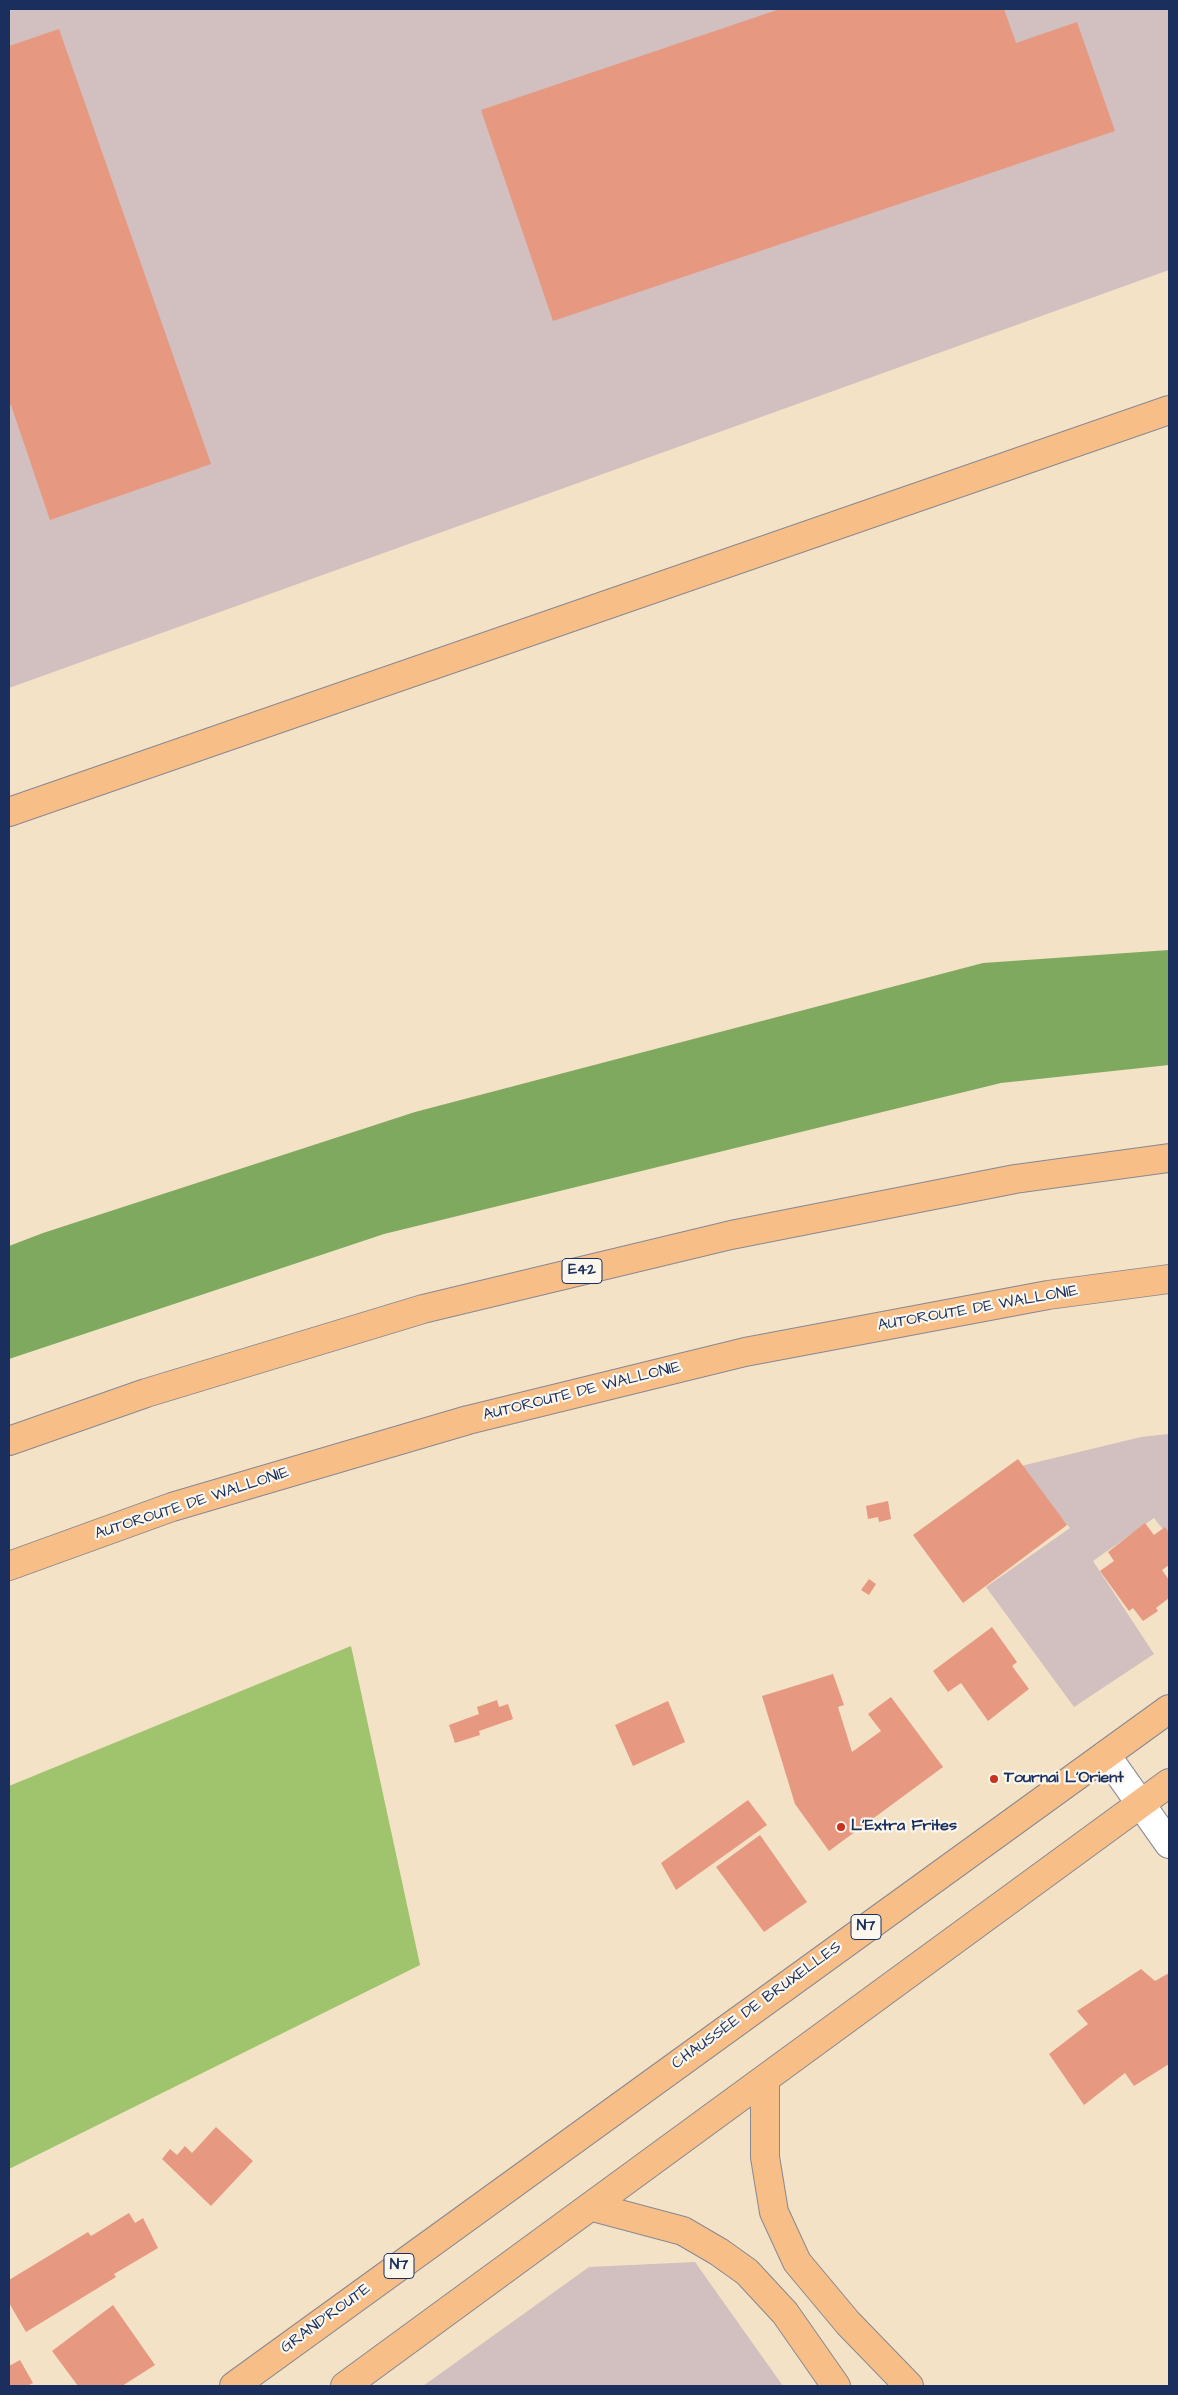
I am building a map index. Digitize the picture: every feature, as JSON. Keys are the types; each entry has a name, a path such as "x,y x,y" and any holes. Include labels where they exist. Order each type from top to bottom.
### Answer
{"main road":[{"path":"9,812 1169,410"},
{"name":"E42","path":"9,1441 146,1393 433,1306 741,1233 1015,1179 1169,1158"},
{"name":"AUTOROUTE DE WALLONIE","path":"9,1566 172,1507 478,1418 745,1352 1048,1295 1169,1279"},
{"name":"CHAUSSÉE DE BRUXELLES","path":"564,2146 1169,1708"},
{"path":"344,2386 593,2207 1169,1784"},
{"path":"765,2080 765,2157 774,2212 797,2262 848,2323 909,2386"},
{"name":"GRAND'ROUTE","path":"234,2386 564,2146"},
{"path":"593,2207 683,2231 740,2267 785,2313 836,2386"}],"street":[{"path":"1106,1755 1169,1844"}],"shaded area":[{"path":"9,9 1169,9 1169,270 9,688"},
{"path":"1169,1434 1169,1537 1154,1518 1093,1561 1154,1654 1074,1707 986,1587 1070,1528 1017,1467 1141,1437"},
{"path":"695,2262 783,2386 423,2386 589,2267"}],"green space":[{"path":"1169,950 1169,1065 1001,1083 384,1234 9,1359 9,1246 43,1233 415,1112 983,963"},
{"path":"351,1646 420,1965 9,2169 9,1786"}],"building":[{"path":"780,9 1004,9 1016,43 1077,22 1115,131 553,321 481,110"},
{"path":"59,29 211,464 50,520 11,405 9,405 9,46"},
{"path":"1018,1459 1067,1525 963,1603 913,1535"},
{"path":"888,1501 891,1519 879,1522 878,1517 868,1519 866,1506"},
{"path":"1145,1523 1154,1535 1165,1527 1169,1533 1169,1565 1162,1570 1169,1580 1169,1598 1156,1608 1158,1611 1143,1621 1133,1608 1129,1611 1100,1571 1114,1561 1108,1552"},
{"path":"869,1579 876,1584 869,1595 861,1590"},
{"path":"992,1627 1017,1662 1012,1666 1029,1689 988,1721 961,1683 948,1692 933,1671"},
{"path":"833,1674 844,1705 838,1707 852,1752 881,1731 868,1714 891,1697 943,1767 829,1851 795,1804 762,1696"},
{"path":"497,1700 499,1707 508,1704 513,1719 479,1731 480,1735 455,1743 449,1725 479,1714 477,1707"},
{"path":"668,1701 685,1742 633,1766 615,1725"},
{"path":"748,1800 767,1825 676,1890 661,1863"},
{"path":"760,1835 807,1902 764,1932 716,1867"},
{"path":"1141,1969 1155,1981 1169,1973 1169,2064 1134,2086 1125,2073 1084,2105 1049,2054 1088,2024 1077,2011"},
{"path":"216,2127 253,2161 211,2206 162,2159 170,2149 177,2155 185,2146 192,2153"},
{"path":"129,2213 135,2223 143,2218 158,2248 114,2274 116,2277 26,2332 9,2303 9,2280 88,2232 91,2236"},
{"path":"113,2305 155,2365 122,2386 78,2386 52,2351"},
{"path":"20,2360 33,2383 27,2386 9,2386 9,2366"}],"place":[{"name":"Tournai L'Orient","path":"994,1779"},
{"name":"L'Extra Frites","path":"841,1827"}]}
